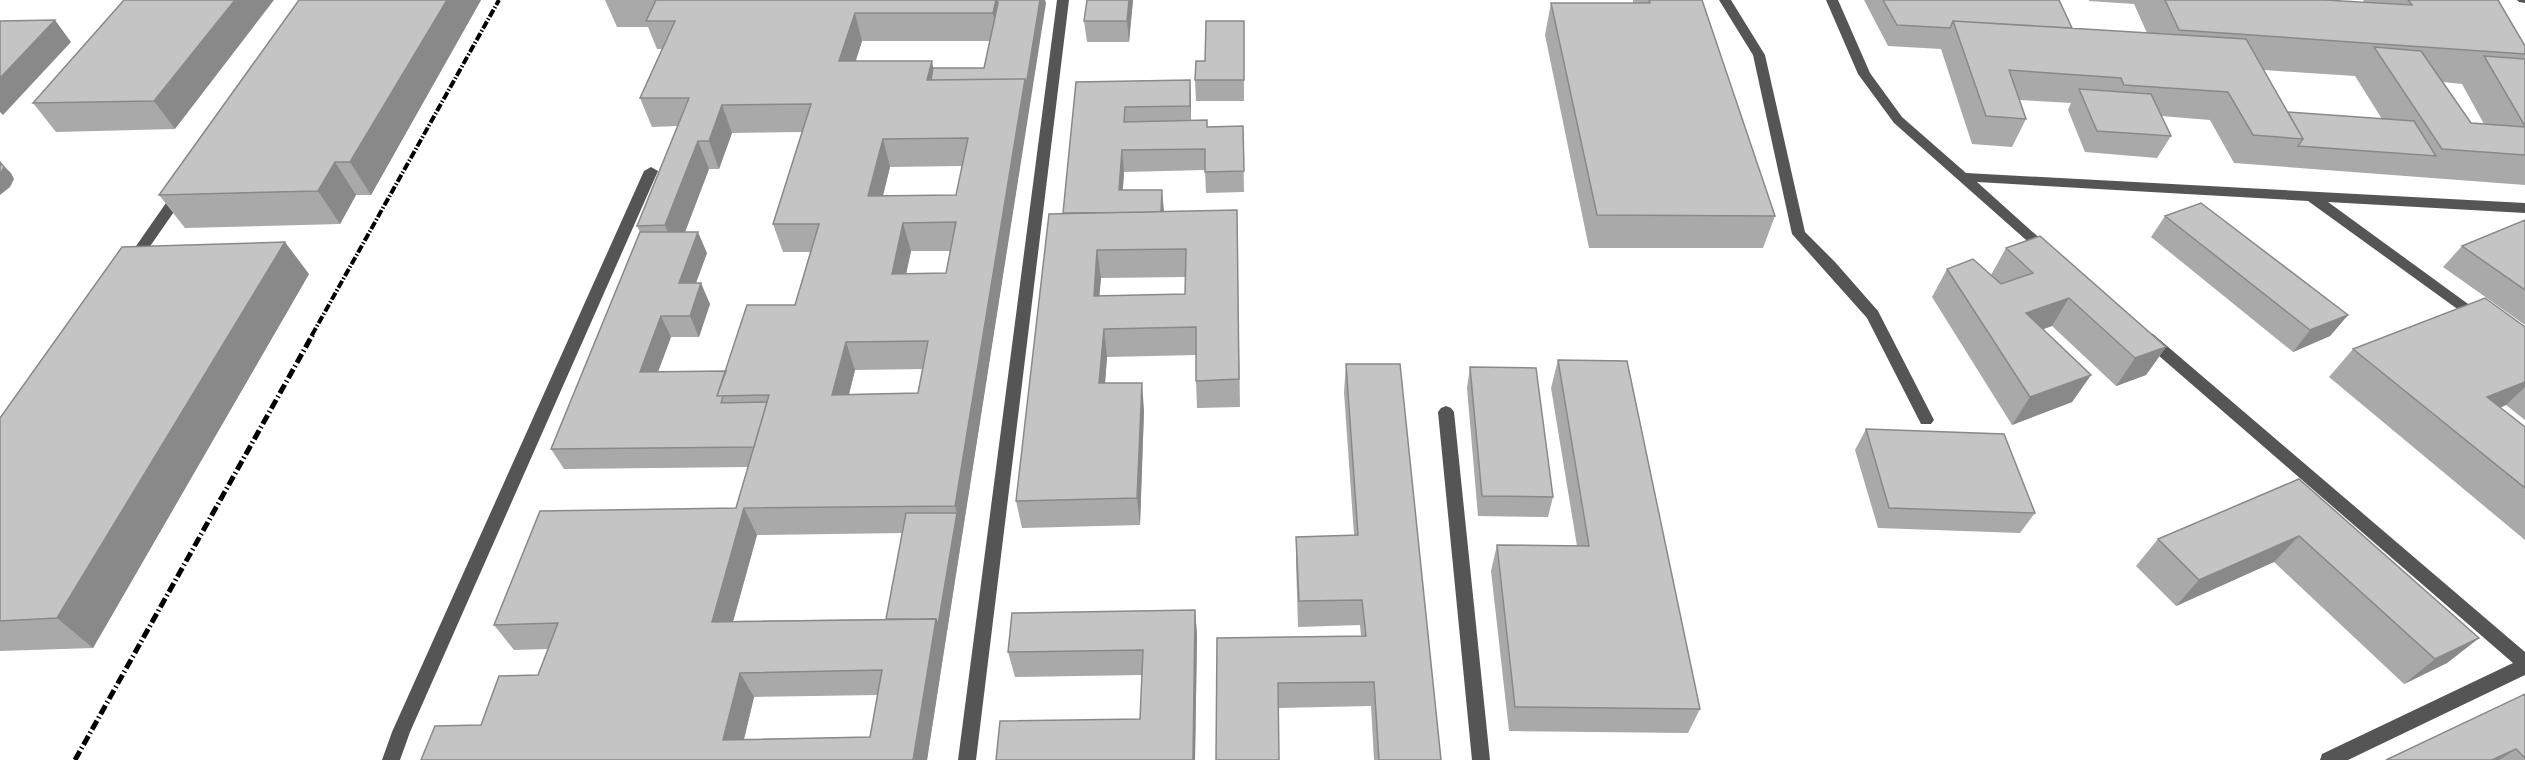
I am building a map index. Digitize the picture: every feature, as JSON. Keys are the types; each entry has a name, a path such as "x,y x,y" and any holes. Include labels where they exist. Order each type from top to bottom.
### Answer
{"street":[{"path":"967,760 1063,0"},
{"path":"1725,0 1759,55 1799,234 1830,265 1873,315 1926,420"},
{"path":"1832,0 1864,74 1898,120 2059,262"},
{"path":"391,760 401,732 651,171"},
{"path":"1961,177 2525,208"},
{"path":"122,277 190,178"},
{"path":"2311,196 2486,322"},
{"path":"2140,331 2525,665 2329,760"},
{"path":"1446,412 1481,760"}],"building":[{"path":"124,0 235,0 154,101 33,103"},
{"path":"299,0 447,0 350,162 335,162 318,191 159,195"},
{"path":"656,0 996,0 993,13 855,13 839,61 932,61 927,80 1025,79 955,506 744,508 712,622 936,619 913,760 421,760 435,726 481,725 499,676 538,675 558,623 494,625 540,511 736,508 769,395 717,396 747,305 795,305 819,224 773,224 811,104 722,105 709,141 698,141 665,225 637,226 689,98 640,98 675,21 646,21","holes":["968,138 956,195 868,196 883,139","956,222 946,273 892,274 903,223","928,341 918,393 832,395 846,342","882,670 870,737 723,740 740,673"]},
{"path":"997,0 1040,0 1026,86 1025,79 931,80 933,68 984,68"},
{"path":"1087,0 1129,0 1127,21 1084,21"},
{"path":"1649,0 1702,0 1775,216 1597,215 1551,3 1650,3"},
{"path":"1883,0 2059,0 2072,28 1953,21 1950,28 1897,25"},
{"path":"2165,0 2325,0 2412,5 2408,0 2498,0 2525,46 2525,54 2179,30"},
{"path":"55,20 0,78 0,21"},
{"path":"1206,21 1244,21 1244,80 1195,80 1196,61 1205,61"},
{"path":"1953,21 2246,39 2303,139 2253,135 2228,92 2124,85 2121,78 2009,70 2026,119 1986,116"},
{"path":"2374,47 2421,51 2471,123 2525,127 2525,155 2442,149"},
{"path":"2484,56 2525,59 2525,126"},
{"path":"1190,80 1190,106 1125,107 1124,122 1207,120 1207,127 1243,126 1244,171 1205,172 1205,149 1122,150 1119,190 1162,190 1161,212 1063,213 1076,82"},
{"path":"2079,89 2151,94 2171,136 2097,131"},
{"path":"2288,112 2414,121 2436,156 2298,146 2303,139"},
{"path":"0,162 4,167 0,175"},
{"path":"2201,203 2348,315 2310,330 2165,216"},
{"path":"1237,210 1239,379 1196,381 1196,327 1104,329 1099,383 1142,383 1137,498 1016,501 1049,214","holes":["1186,249 1185,294 1094,296 1097,250"]},
{"path":"2525,220 2525,290 2462,246"},
{"path":"640,232 698,232 679,283 701,283 690,316 661,316 640,372 726,371 717,396 723,396 721,403 767,402 754,447 551,449"},
{"path":"2040,236 2166,347 2135,358 2069,298 2026,313 2091,375 2030,397 1947,269 1973,259 2001,284 2033,273 2006,248"},
{"path":"285,242 57,618 0,621 0,418 122,247"},
{"path":"2485,298 2525,327 2525,382 2487,397 2525,427 2525,488 2353,349"},
{"path":"1558,360 1627,361 1700,709 1515,707 1497,545 1589,546"},
{"path":"1346,364 1400,364 1441,760 1379,760 1374,682 1278,683 1279,760 1216,760 1217,638 1366,636 1362,600 1299,601 1296,537 1358,535"},
{"path":"1470,367 1536,368 1553,497 1482,496"},
{"path":"1866,429 2004,434 2035,513 1889,508"},
{"path":"2299,479 2479,638 2435,659 2299,536 2199,580 2158,539"},
{"path":"906,513 957,513 938,625 936,619 886,619"},
{"path":"1195,610 1193,760 996,760 1000,721 1140,719 1143,650 1008,652 1012,613"},
{"path":"2525,694 2525,758 2516,749 2492,760 2386,760"}],"railway":[{"path":"312,335 499,0"},
{"path":"75,760 313,334"}]}
